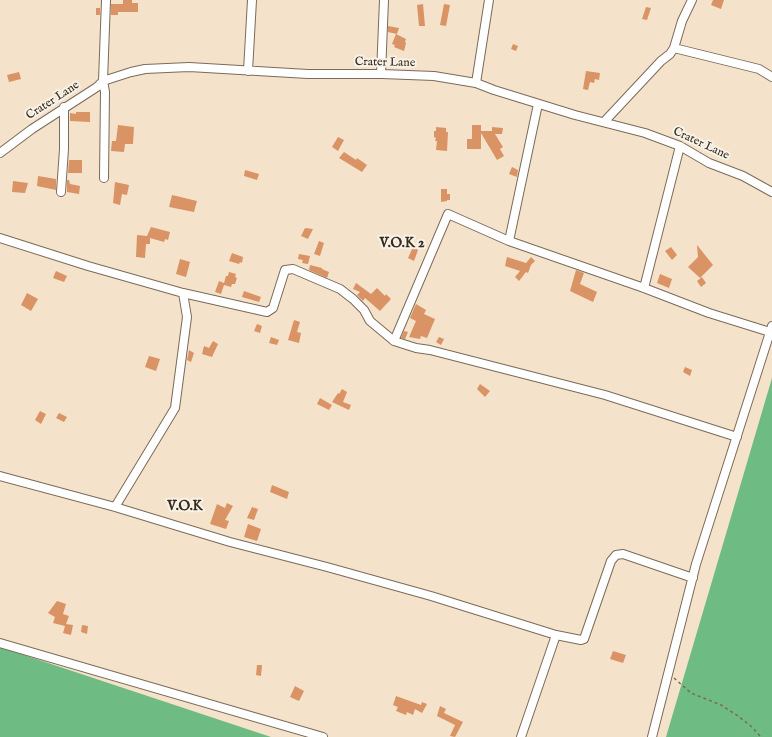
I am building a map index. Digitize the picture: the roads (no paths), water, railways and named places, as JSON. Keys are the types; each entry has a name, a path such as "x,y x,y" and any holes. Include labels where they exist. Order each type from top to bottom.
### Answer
{"street":[{"path":"104,178 105,92 103,81 106,0"},
{"path":"248,71 252,0"},
{"path":"382,74 384,0"},
{"path":"476,84 489,0"},
{"path":"604,122 670,54 674,48 682,21 692,0"},
{"path":"674,48 759,70 772,77"},
{"name":"Crater Lane","path":"0,153 64,107 97,87 103,81 145,69 189,67 308,74 434,76 476,84 538,104 645,133 680,146 709,163 743,176 772,192"},
{"path":"509,241 538,104"},
{"path":"61,192 64,149 64,107"},
{"path":"644,288 680,146"},
{"path":"394,341 448,214 509,241 644,288 709,313 771,329 693,578 652,737"},
{"path":"0,238 88,266 183,293 267,312 273,308 285,270 290,268 340,289 364,310 370,321 394,341 416,348 430,350 605,395 737,436"},
{"path":"115,506 175,408 187,317 183,293"},
{"path":"0,476 115,506 230,542 328,567 431,596 556,635 581,640 584,639 611,561 616,555 623,554 693,578"},
{"path":"521,737 556,635"},
{"path":"0,643 323,737"}],"district":[{"name":"V.O.K 2","path":"402,244"},
{"name":"V.O.K","path":"185,507"}]}
